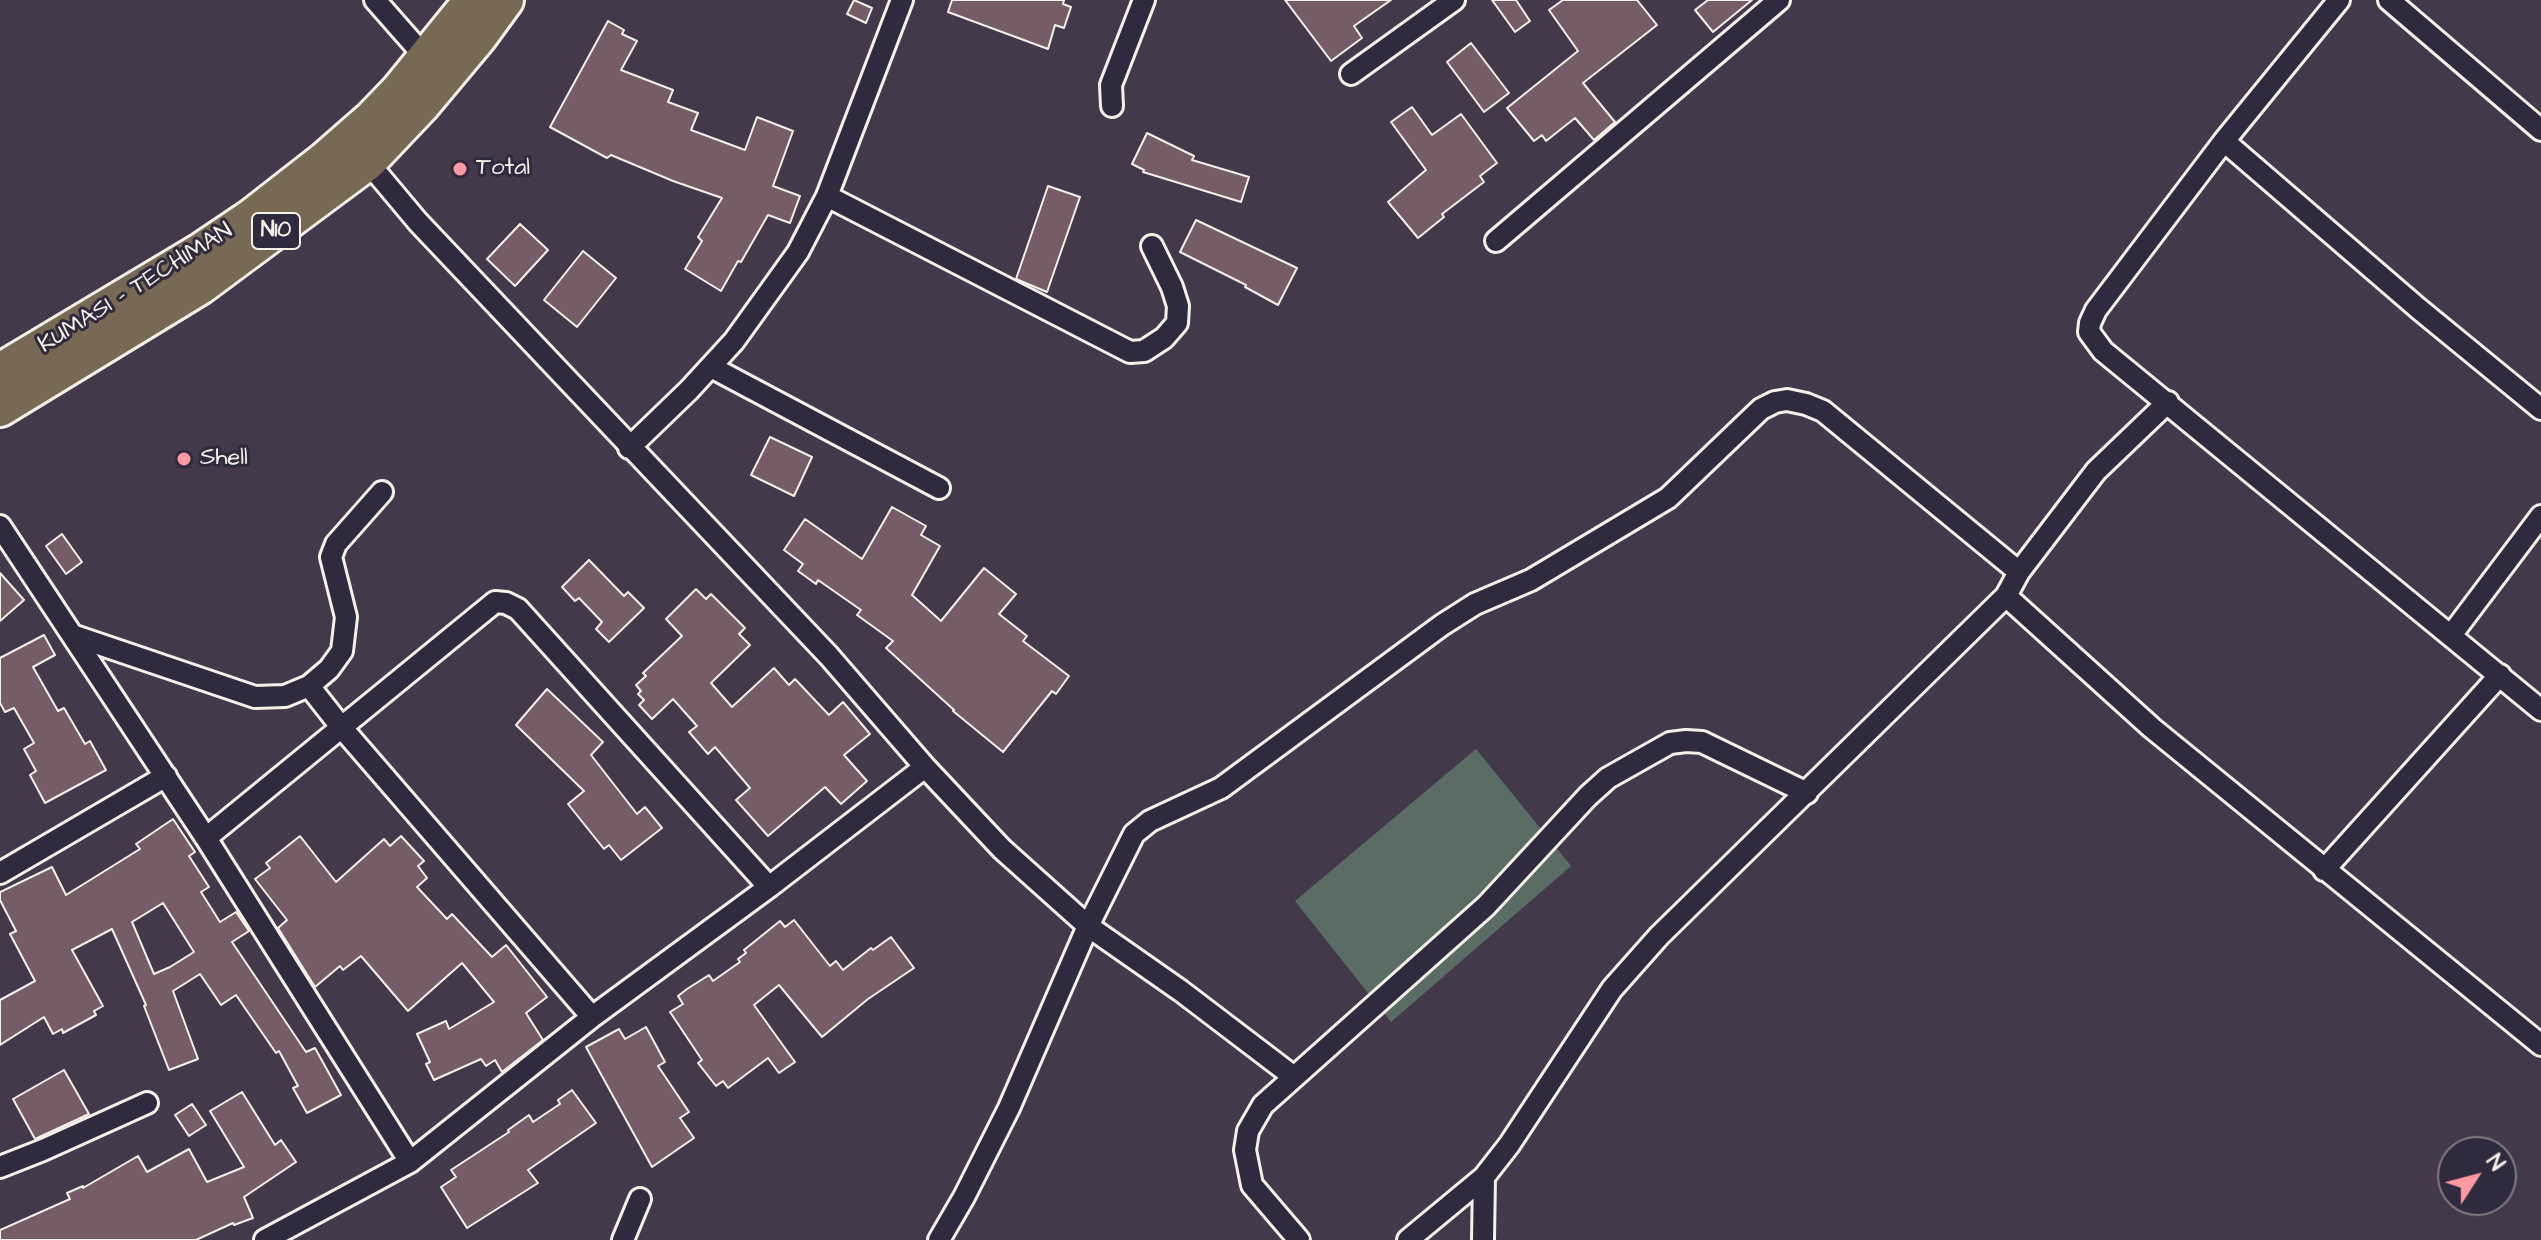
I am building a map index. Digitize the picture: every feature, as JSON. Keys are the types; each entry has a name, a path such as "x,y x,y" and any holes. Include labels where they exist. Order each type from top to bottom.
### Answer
{"highway":[{"name":"KUMASI - TECHIMAN","path":"0,372 202,251 358,150 399,91 473,0"},
{"name":"N10","path":"0,408 200,286 358,150 422,104 505,0"}],"street":[{"path":"375,0 426,58"},
{"path":"629,448 734,341 798,252 827,196 902,0"},
{"path":"1112,106 1111,85 1144,0"},
{"path":"1351,74 1454,0"},
{"path":"1496,241 1779,0"},
{"path":"2339,0 2224,141 2096,310 2089,332 2103,351 2541,710"},
{"path":"2389,0 2541,130"},
{"path":"2224,141 2541,409"},
{"path":"358,150 418,222 829,656 925,767 1002,849 1088,926 1181,991 1294,1077"},
{"path":"827,196 1130,352 1144,351 1164,338 1177,323 1178,306 1172,287 1152,246"},
{"path":"711,367 939,488"},
{"path":"939,1240 1009,1108 1088,926 1134,834 1150,821 1221,788 1475,604 1531,580 1668,498 1761,409 1787,400 1823,411 2019,572"},
{"path":"1408,1240 1484,1177 1509,1145 1612,989 1659,936 2006,596 2019,572 2096,471 2168,402"},
{"path":"72,635 255,697 285,696 309,686 329,669 342,651 346,617 331,557 336,544 382,492"},
{"path":"2452,634 2541,516"},
{"path":"0,526 206,838 410,1162"},
{"path":"2006,596 2152,728 2541,1045"},
{"path":"206,838 495,602 518,609 769,887"},
{"path":"2324,870 2500,675"},
{"path":"309,686 592,1017"},
{"path":"1299,1240 1252,1185 1245,1150 1248,1131 1263,1105 1486,906 1608,778 1670,743 1702,742 1807,793"},
{"path":"265,1240 410,1162 592,1017 925,767"},
{"path":"0,873 166,776"},
{"path":"0,1167 147,1103"},
{"path":"1483,1240 1484,1177"},
{"path":"623,1240 640,1199"}],"green space":[{"path":"1476,749 1571,866 1391,1022 1295,901"}],"building":[{"path":"854,0 872,8 866,23 847,14"},
{"path":"952,0 1064,0 1063,4 1071,7 1064,28 1055,25 1048,49 948,12"},
{"path":"1285,0 1391,0 1354,26 1362,38 1331,61"},
{"path":"1492,0 1516,0 1530,21 1515,32"},
{"path":"1563,0 1637,0 1657,25 1583,83 1615,122 1594,140 1575,118 1546,141 1542,135 1534,141 1507,108 1578,51 1549,10"},
{"path":"1708,0 1752,0 1713,32 1695,10"},
{"path":"608,21 624,30 622,34 637,41 621,70 673,90 668,102 698,113 691,130 745,150 757,117 793,131 773,186 800,196 790,223 768,215 721,291 685,269 702,241 698,237 722,198 611,155 607,158 550,127"},
{"path":"1471,43 1509,93 1484,112 1447,62"},
{"path":"1412,107 1432,135 1461,114 1497,163 1480,176 1484,182 1442,214 1444,217 1418,238 1388,202 1426,170 1391,122"},
{"path":"1147,133 1194,156 1192,160 1249,177 1241,202 1143,172 1132,164"},
{"path":"1048,186 1080,197 1047,292 1016,279"},
{"path":"1196,220 1297,268 1278,305 1180,252"},
{"path":"520,224 548,250 515,286 487,259"},
{"path":"583,251 616,278 577,327 544,300"},
{"path":"770,437 812,457 794,496 751,475"},
{"path":"892,507 926,526 921,535 940,546 912,595 941,621 984,568 1016,594 999,614 1027,636 1023,641 1069,676 1056,694 1052,691 1003,752 953,711 886,648 893,641 857,615 861,610 818,580 816,584 798,571 803,564 784,550 805,519 862,559"},
{"path":"62,534 82,562 66,574 46,546"},
{"path":"589,560 624,596 628,592 644,608 609,642 596,629 602,622 579,598 575,601 562,587"},
{"path":"0,573 24,600 0,621"},
{"path":"696,589 706,599 711,594 745,628 739,634 750,645 711,683 732,707 774,668 789,685 795,679 829,715 843,702 870,734 844,755 867,781 841,804 825,787 768,836 736,800 750,788 715,747 708,754 689,732 697,726 673,699 652,719 639,705 644,700 638,694 641,691 636,685 646,676 643,673 682,636 666,619"},
{"path":"44,635 55,655 33,667 58,711 64,708 85,744 90,741 106,770 45,803 30,775 36,771 24,749 34,743 14,708 5,712 0,703 0,658"},
{"path":"547,689 603,742 591,755 637,814 645,807 662,828 621,860 609,845 604,849 568,804 584,791 516,725"},
{"path":"173,819 195,852 189,856 209,887 201,892 220,922 236,912 249,931 232,942 306,1052 315,1048 341,1095 307,1113 293,1088 298,1086 279,1051 276,1053 236,995 221,1005 200,974 173,991 198,1059 169,1070 146,1005 112,929 72,950 103,1006 94,1011 96,1015 63,1033 62,1029 53,1034 44,1017 0,1045 0,1000 35,981 10,934 16,931 0,900 0,892 52,867 66,895 140,849 136,844","holes":["163,903 194,952 154,974 132,922"]},
{"path":"300,836 336,882 384,839 390,846 401,836 424,861 418,866 427,878 417,887 447,919 452,914 492,957 506,945 547,997 526,1013 543,1040 502,1072 495,1060 486,1066 481,1059 434,1080 426,1064 430,1062 417,1034 446,1021 449,1029 494,1002 462,963 408,1011 361,956 343,970 340,966 315,987 278,928 287,920 255,879 270,868 266,863"},
{"path":"794,920 830,966 836,961 843,970 891,937 914,968 868,999 822,1037 779,985 754,1005 795,1062 779,1073 768,1058 728,1088 723,1081 716,1086 698,1063 702,1060 670,1012 683,1004 678,996 687,989 709,975 713,981 740,962 738,959 746,953 744,950 780,921 785,927"},
{"path":"646,1027 665,1062 658,1066 689,1112 680,1118 694,1138 652,1167 586,1047 619,1029 625,1039"},
{"path":"64,1070 89,1114 35,1139 13,1099"},
{"path":"572,1090 596,1123 528,1170 538,1183 467,1228 441,1187 456,1177 451,1170 529,1115 533,1122 560,1104 558,1100"},
{"path":"242,1092 275,1145 281,1140 296,1162 244,1197 253,1218 233,1223 196,1240 0,1240 0,1230 70,1199 67,1193 83,1188 138,1156 147,1172 189,1149 207,1182 244,1167 210,1111"},
{"path":"192,1104 206,1125 189,1136 175,1115"}],"place":[{"name":"Total","path":"460,169"},
{"name":"Shell","path":"184,459"}]}
